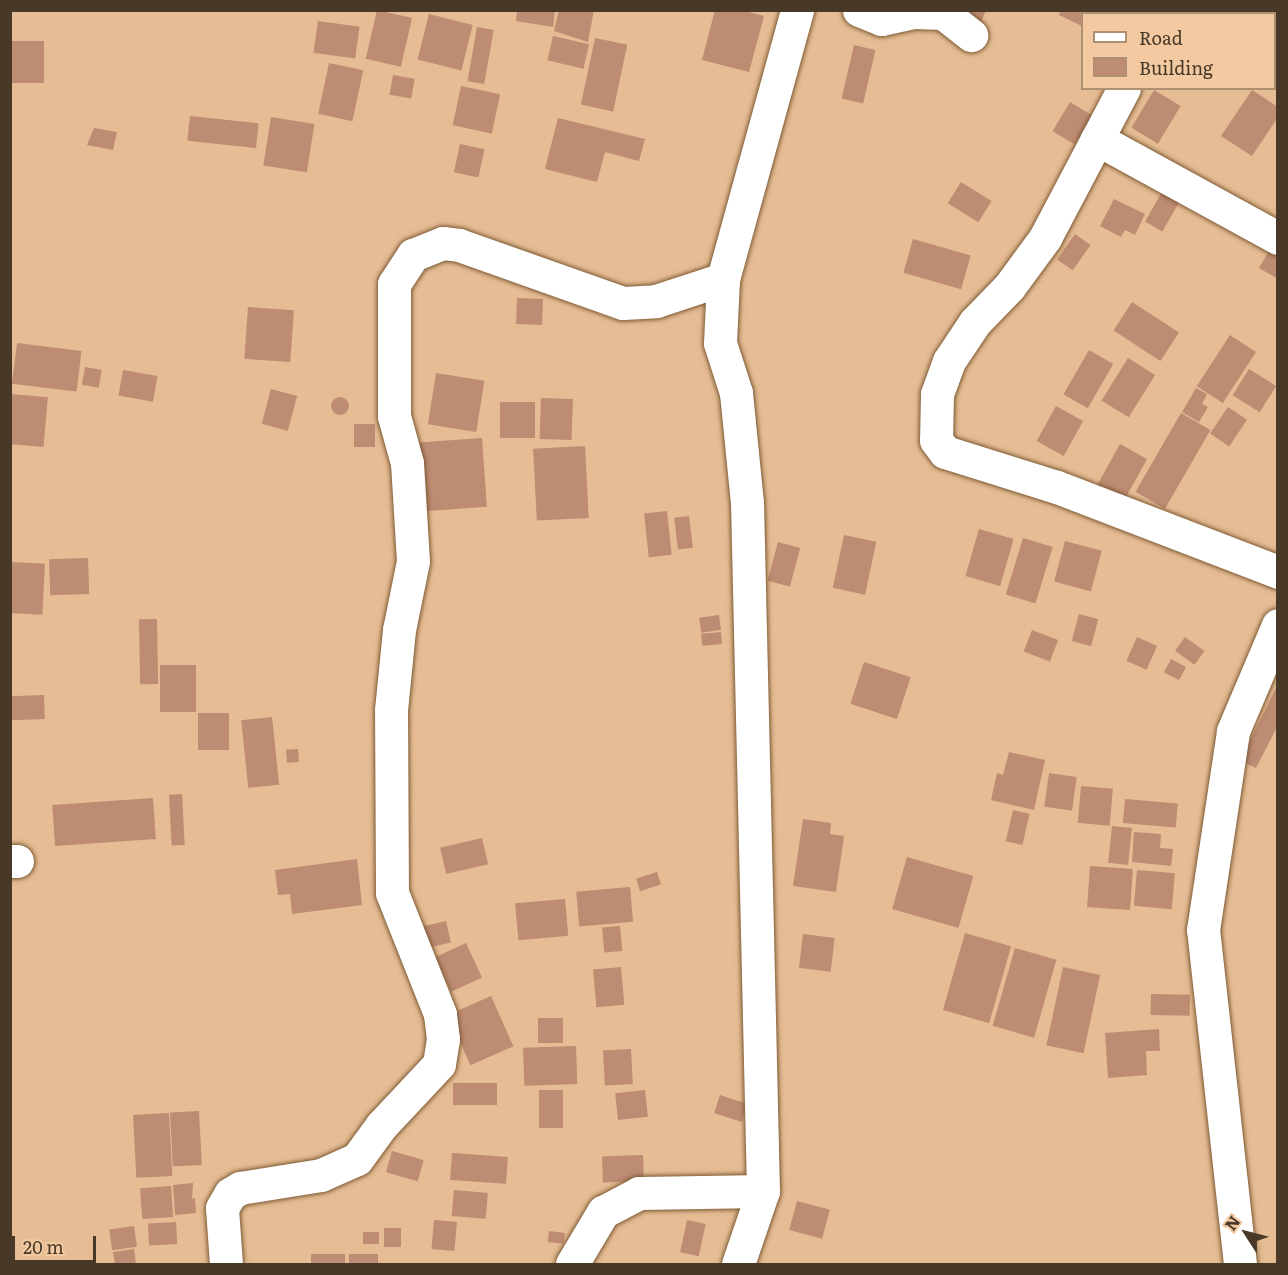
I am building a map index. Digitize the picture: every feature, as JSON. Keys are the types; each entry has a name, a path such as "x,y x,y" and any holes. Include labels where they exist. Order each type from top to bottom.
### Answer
{"street":[{"path":"738,1264 763,1191 747,503 736,393 720,343 723,279 797,10"},
{"path":"859,10 881,19 913,12 943,13 971,35"},
{"path":"1123,90 1045,238 1009,286 975,322 949,361 937,394 936,440 945,452 1057,487 1278,572"},
{"path":"1096,139 1278,238"},
{"path":"226,1264 222,1208 230,1194 240,1188 321,1175 357,1159 381,1126 439,1064 443,1039 440,1014 392,893 391,710 399,630 413,561 407,463 394,416 394,284 413,255 443,243 459,245 623,303 656,301 723,279"},
{"path":"1240,1264 1203,930 1233,730 1278,625"},
{"path":"572,1264 603,1212 639,1193 763,1191"}],"building":[{"path":"377,10 412,18 401,67 366,59"},
{"path":"517,10 555,10 553,27 516,21"},
{"path":"559,10 594,10 588,42 554,31"},
{"path":"715,10 741,10 764,16 749,72 702,60"},
{"path":"964,10 986,10 981,22"},
{"path":"1061,10 1097,10 1081,12 1081,26 1059,15"},
{"path":"429,14 473,25 461,70 418,60"},
{"path":"318,21 360,27 355,59 314,53"},
{"path":"477,27 494,30 484,84 467,81"},
{"path":"553,36 589,44 583,69 547,60"},
{"path":"595,38 627,45 613,111 581,105"},
{"path":"10,41 44,41 44,83 10,83"},
{"path":"854,45 875,50 863,104 842,99"},
{"path":"329,63 363,70 352,121 318,114"},
{"path":"393,75 415,79 411,99 390,95"},
{"path":"461,86 500,94 492,133 453,125"},
{"path":"1154,90 1181,106 1158,144 1131,128"},
{"path":"1252,90 1278,107 1278,117 1252,156 1221,136"},
{"path":"1070,102 1092,115 1075,145 1052,131"},
{"path":"190,116 259,123 256,148 187,141"},
{"path":"271,117 314,124 307,172 263,165"},
{"path":"558,118 645,139 639,161 605,152 597,182 545,169"},
{"path":"94,128 117,132 113,150 87,145"},
{"path":"460,144 484,149 478,178 454,172"},
{"path":"961,182 992,201 978,222 948,203"},
{"path":"1162,192 1179,202 1162,231 1145,221"},
{"path":"1114,199 1145,214 1135,235 1125,230 1121,237 1100,226"},
{"path":"1075,234 1091,245 1073,270 1057,259"},
{"path":"913,239 971,256 961,289 903,273"},
{"path":"1273,244 1278,247 1278,279 1259,268"},
{"path":"517,298 543,299 542,325 516,324"},
{"path":"1132,302 1179,332 1160,361 1113,331"},
{"path":"248,307 294,310 290,362 244,359"},
{"path":"1230,335 1256,352 1223,403 1197,386"},
{"path":"17,343 82,351 77,392 12,384"},
{"path":"1089,350 1113,364 1088,408 1064,394"},
{"path":"1128,358 1155,375 1129,417 1102,400"},
{"path":"85,367 102,370 99,388 82,385"},
{"path":"1249,369 1276,386 1260,412 1233,395"},
{"path":"123,370 157,376 153,402 118,396"},
{"path":"436,373 484,381 476,432 428,424"},
{"path":"1196,388 1207,394 1202,404 1208,407 1199,422 1182,412"},
{"path":"271,389 297,396 288,431 262,424"},
{"path":"10,394 48,397 43,447 10,444"},
{"path":"336,397 344,397 349,402 347,413 336,415 331,410 331,402"},
{"path":"541,398 573,399 572,440 540,439"},
{"path":"500,402 535,402 535,438 500,438"},
{"path":"1056,406 1083,421 1064,456 1037,441"},
{"path":"1228,407 1247,420 1229,446 1210,434"},
{"path":"1181,413 1210,430 1165,509 1136,492"},
{"path":"354,424 375,424 375,447 354,447"},
{"path":"482,438 487,507 420,512 415,443"},
{"path":"1120,444 1147,459 1124,500 1097,485"},
{"path":"585,446 589,518 537,521 533,449"},
{"path":"667,511 672,555 649,557 644,513"},
{"path":"689,516 693,548 678,550 674,518"},
{"path":"979,529 1014,539 1000,586 965,576"},
{"path":"844,535 876,542 865,595 833,588"},
{"path":"1023,538 1053,547 1035,603 1006,594"},
{"path":"1065,541 1102,551 1091,591 1054,582"},
{"path":"778,542 800,548 790,587 768,581"},
{"path":"88,558 89,594 50,595 49,559"},
{"path":"11,562 45,564 42,615 10,613"},
{"path":"1079,614 1098,619 1091,646 1072,641"},
{"path":"719,615 721,630 701,633 699,618"},
{"path":"139,619 157,619 158,684 140,684"},
{"path":"1032,630 1058,640 1050,662 1024,651"},
{"path":"721,632 722,644 702,646 701,634"},
{"path":"1137,637 1157,646 1147,670 1126,661"},
{"path":"1185,637 1204,651 1194,665 1175,651"},
{"path":"1171,659 1186,667 1179,680 1164,672"},
{"path":"864,662 911,677 897,719 850,704"},
{"path":"160,665 196,665 196,712 160,712"},
{"path":"1278,684 1278,725 1256,768 1240,761"},
{"path":"44,695 45,719 11,720 10,696"},
{"path":"198,713 229,713 229,750 198,750"},
{"path":"272,717 279,785 248,788 241,720"},
{"path":"298,749 299,762 287,763 286,750"},
{"path":"1009,752 1045,760 1034,810 991,800 997,773 1003,775"},
{"path":"1049,773 1077,777 1072,811 1044,807"},
{"path":"1081,786 1113,789 1110,826 1078,823"},
{"path":"182,794 185,845 172,846 169,795"},
{"path":"153,798 156,839 55,846 52,805"},
{"path":"1125,799 1178,804 1176,828 1123,823"},
{"path":"1013,810 1030,814 1022,845 1006,841"},
{"path":"803,819 831,823 830,834 844,836 836,892 793,886"},
{"path":"1112,826 1132,828 1128,865 1108,863"},
{"path":"1134,832 1161,834 1160,848 1173,849 1171,866 1132,862"},
{"path":"482,838 488,864 446,874 440,848"},
{"path":"907,857 973,876 958,928 892,909"},
{"path":"357,859 362,905 292,914 290,894 278,895 275,870"},
{"path":"1090,866 1133,869 1130,910 1087,907"},
{"path":"1137,870 1175,873 1172,909 1134,906"},
{"path":"657,872 661,884 640,891 636,879"},
{"path":"630,887 633,922 579,927 576,892"},
{"path":"565,899 568,936 518,940 515,903"},
{"path":"446,921 451,942 425,949 420,927"},
{"path":"620,926 622,951 604,952 602,928"},
{"path":"965,933 1011,946 989,1023 943,1010"},
{"path":"803,934 835,938 831,972 799,968"},
{"path":"466,943 482,977 451,992 435,957"},
{"path":"1015,948 1056,960 1034,1038 993,1026"},
{"path":"621,967 624,1005 596,1007 593,969"},
{"path":"1063,967 1100,975 1084,1053 1046,1045"},
{"path":"1151,994 1190,995 1190,1016 1151,1015"},
{"path":"491,996 513,1046 470,1065 448,1015"},
{"path":"538,1018 563,1018 563,1043 538,1043"},
{"path":"1159,1029 1160,1051 1146,1051 1147,1075 1108,1078 1105,1033"},
{"path":"576,1046 577,1084 524,1086 523,1048"},
{"path":"631,1049 633,1084 605,1085 603,1050"},
{"path":"453,1083 497,1083 497,1105 453,1105"},
{"path":"539,1090 563,1090 563,1128 539,1128"},
{"path":"645,1090 648,1117 618,1120 615,1093"},
{"path":"720,1095 748,1104 742,1122 714,1113"},
{"path":"199,1111 202,1165 173,1166 170,1113"},
{"path":"169,1113 172,1176 136,1178 133,1115"},
{"path":"392,1151 424,1160 418,1181 386,1172"},
{"path":"452,1153 508,1157 506,1184 450,1180"},
{"path":"643,1155 644,1181 603,1182 602,1156"},
{"path":"193,1183 192,1199 195,1198 196,1213 175,1215 173,1185"},
{"path":"171,1186 173,1217 142,1219 140,1188"},
{"path":"454,1190 488,1193 486,1219 452,1216"},
{"path":"797,1201 830,1210 822,1239 789,1230"},
{"path":"434,1220 457,1222 454,1251 431,1249"},
{"path":"687,1220 706,1224 699,1256 680,1252"},
{"path":"176,1222 177,1244 149,1245 148,1223"},
{"path":"134,1226 137,1247 112,1250 109,1229"},
{"path":"384,1228 401,1228 401,1247 384,1247"},
{"path":"549,1231 565,1233 564,1244 548,1242"},
{"path":"363,1232 379,1232 379,1244 363,1244"},
{"path":"134,1249 136,1264 115,1264 113,1252"},
{"path":"311,1254 345,1254 345,1264 311,1264"},
{"path":"349,1254 378,1254 378,1264 349,1264"}]}
